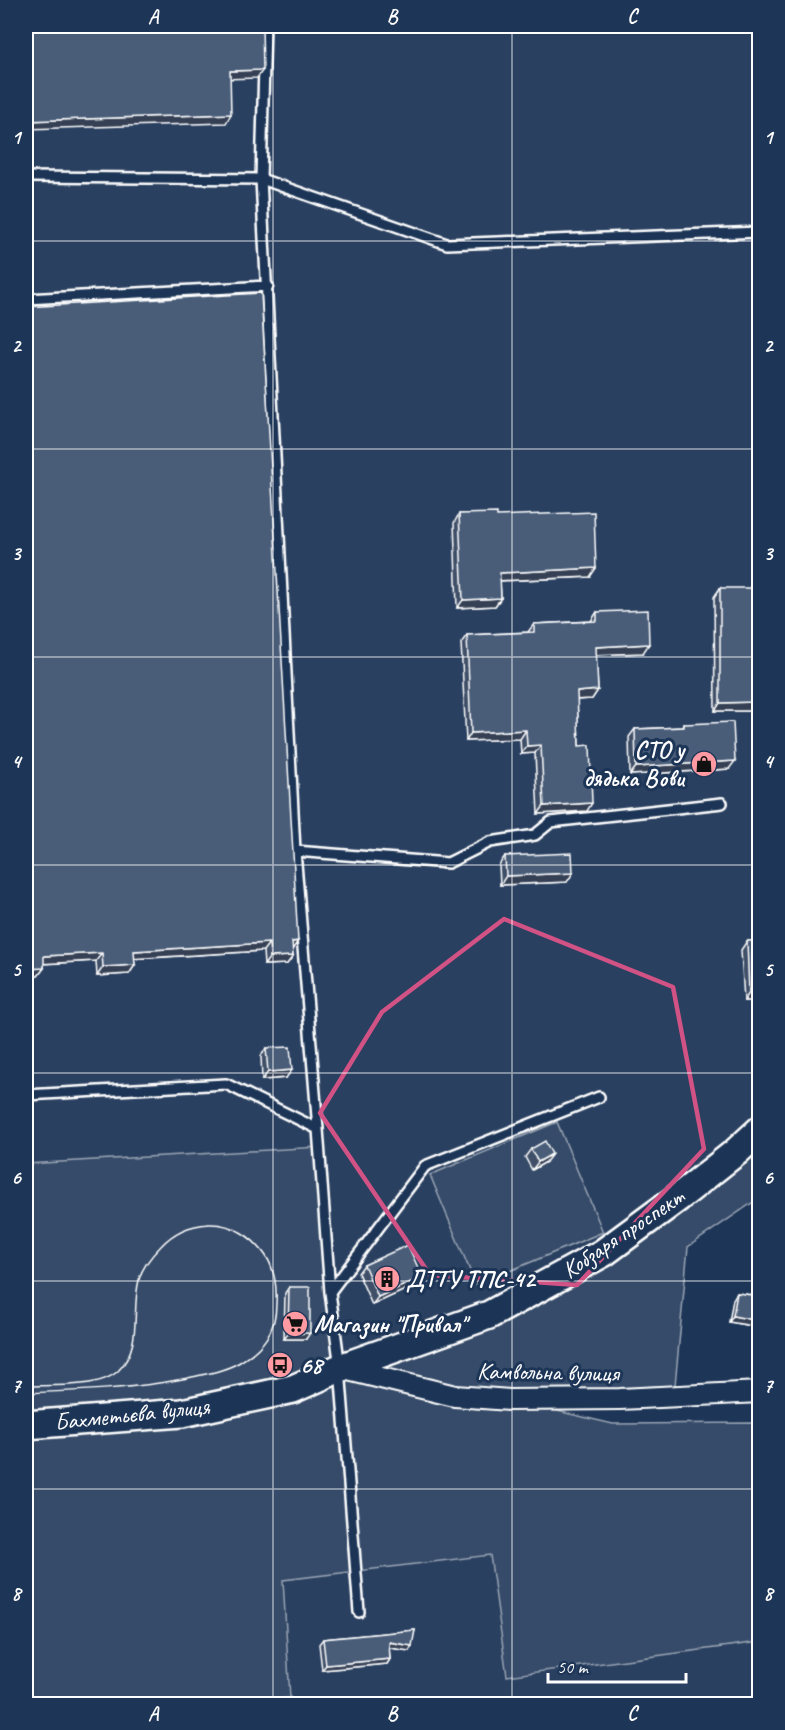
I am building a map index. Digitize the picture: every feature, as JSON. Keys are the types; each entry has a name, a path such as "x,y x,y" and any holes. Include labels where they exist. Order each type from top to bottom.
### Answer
{"main road":[{"name":"Кобзаря проспект","path":"340,1368 489,1315 603,1252 679,1197 736,1152 759,1130"},
{"name":"Бахметьєва вулиця","path":"26,1425 183,1413 293,1389 340,1368"}],"street":[{"name":"Камвольна вулиця","path":"340,1368 454,1396 510,1400 620,1399 759,1392"}],"lane":[{"path":"265,26 261,179 295,851 330,1292 340,1368 359,1612"},
{"path":"26,177 261,179 447,244 759,232"},
{"path":"26,299 268,286"},
{"path":"295,851 448,863 490,843 535,835 551,822 722,803"},
{"path":"26,1095 226,1084 318,1129"},
{"path":"330,1292 424,1166 599,1097"}],"highlighted area":[{"path":"504,919 673,987 704,1149 577,1285 430,1275 320,1113 382,1012"}],"shaded area":[{"path":"26,26 759,26 759,1130 603,1253 340,1368 320,1147 26,1164"},
{"path":"557,1122 603,1232 476,1285 430,1175"},
{"path":"759,1130 759,1198 688,1247 674,1396 514,1401 613,1424 754,1423 760,1529 759,1642 507,1676 490,1555 283,1580 290,1698 207,1704 26,1704 26,1164 320,1147 340,1367 489,1315"},
{"path":"491,1555 507,1676 759,1642 759,1704 207,1704 290,1698 282,1580"}],"building":[{"path":"26,26 262,26 263,70 230,71 231,114 26,121"},
{"path":"261,293 298,941 292,942 293,956 270,957 269,943 134,951 135,965 103,967 102,953 44,956 44,968 26,969 26,307"},
{"path":"594,512 596,568 500,573 501,598 463,600 459,514 497,513 497,516"},
{"path":"720,588 754,588 755,702 720,703"},
{"path":"648,610 649,644 596,647 598,690 577,692 579,746 590,745 592,803 544,806 541,745 527,746 526,730 471,733 467,635 534,632 534,624 597,621 597,612"},
{"path":"733,722 735,761 636,767 635,729"},
{"path":"572,853 573,873 506,876 505,856"},
{"path":"747,941 759,941 759,993 749,993"},
{"path":"290,1047 292,1070 268,1072 266,1048"},
{"path":"545,1141 552,1154 538,1162 531,1149"},
{"name":"ДТТУ ТПС-42","path":"408,1245 422,1277 378,1297 364,1265"},
{"name":"Магазин \"Привал\"","path":"289,1287 310,1287 310,1333 288,1334"},
{"path":"737,1293 759,1296 759,1321 733,1316"},
{"path":"415,1630 412,1646 389,1642 390,1659 326,1665 323,1639"}],"tram line":[{"path":"26,1386 87,1383 110,1377 118,1371 126,1361 134,1339 137,1291 142,1271 161,1246 182,1230 209,1224 226,1226 248,1237 261,1249 269,1261 276,1291 274,1322 267,1338 240,1362 208,1374 148,1385 26,1393"}],"place":[{"name":"СТО у дядька Вови","path":"704,764"},
{"name":"ДТТУ ТПС-42","path":"387,1279"},
{"name":"Магазин \"Привал\"","path":"295,1324"},
{"name":"68","path":"280,1365"}]}
